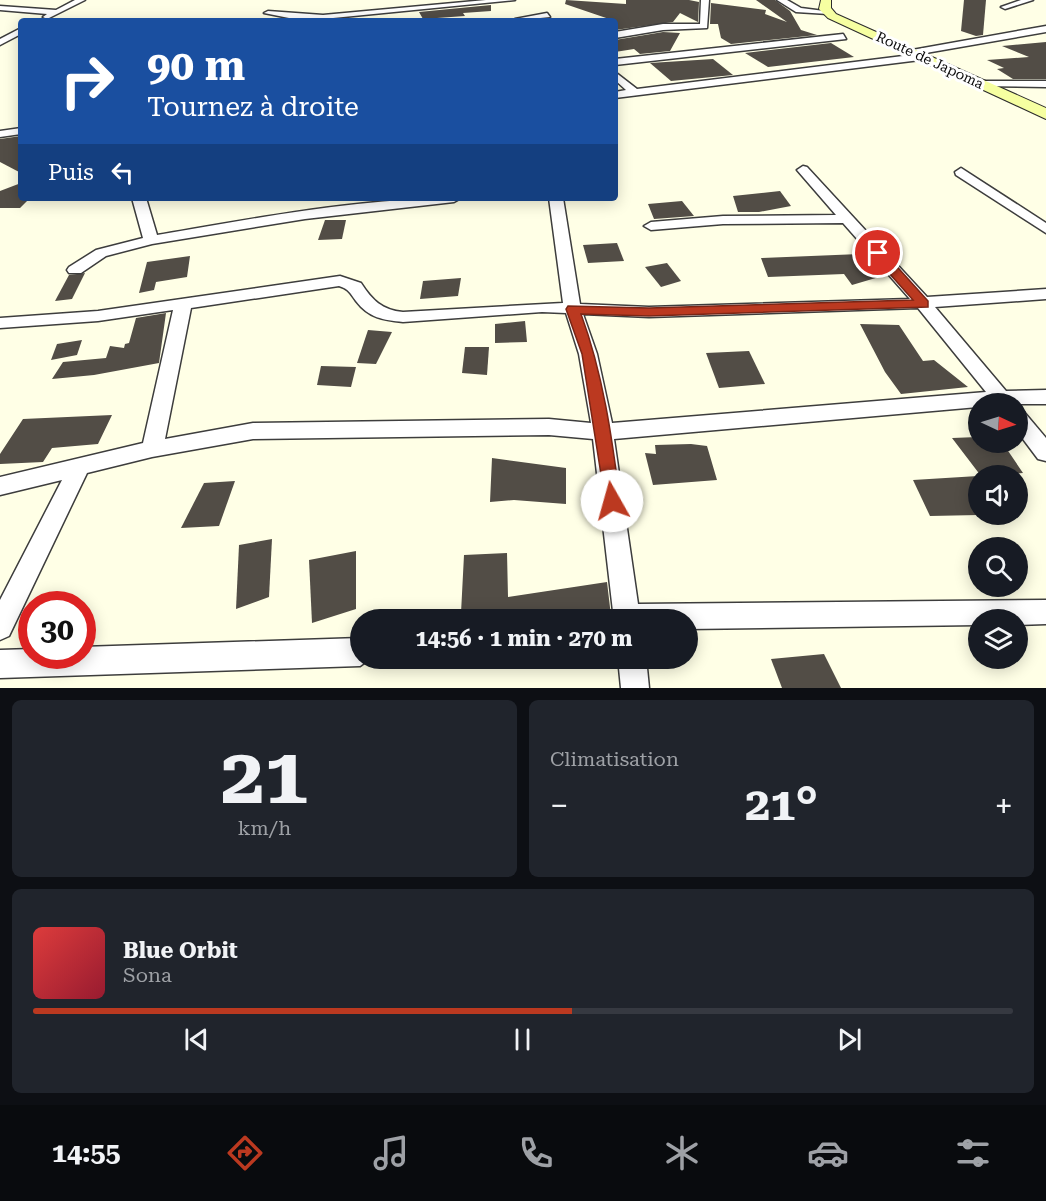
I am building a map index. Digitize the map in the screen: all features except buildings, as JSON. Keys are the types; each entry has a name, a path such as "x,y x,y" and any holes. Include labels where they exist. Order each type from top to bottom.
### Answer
{"street":[{"path":"45,18 81,0"},
{"path":"319,18 453,3 511,0"},
{"path":"618,34 663,27 704,26 705,0"},
{"path":"781,0 799,10 827,6"},
{"path":"1005,7 1029,0"},
{"path":"536,5 551,18"},
{"name":"Route de Japoma","path":"827,6 916,55 1046,114"},
{"path":"0,8 56,12"},
{"path":"268,13 303,18"},
{"path":"531,18 547,15"},
{"path":"618,94 916,55 1046,30"},
{"path":"0,42 5,36"},
{"path":"618,62 843,38"},
{"path":"618,78 633,91"},
{"path":"980,84 1046,84"},
{"path":"0,134 18,131"},
{"path":"803,170 924,304 996,393"},
{"path":"961,172 1046,229"},
{"path":"140,201 151,240"},
{"path":"75,270 102,253 151,240 326,205 399,201"},
{"path":"556,201 573,309 588,354 603,432 625,609"},
{"path":"651,226 723,220 847,219"},
{"path":"0,323 98,316 340,281 355,286 363,300 382,315 403,317 542,308 649,312 924,304 1046,294"},
{"path":"152,449 183,305"},
{"path":"1028,399 1046,397"},
{"path":"0,486 152,449 253,431 549,427 603,432 968,404"},
{"path":"1028,431 1046,453"},
{"path":"0,627 79,468"},
{"path":"698,617 1046,612"},
{"path":"0,664 350,652"},
{"path":"633,669 635,688"}],"route":[{"path":"612,501 603,432 588,354 573,309 649,312 924,304 878,253"}]}
